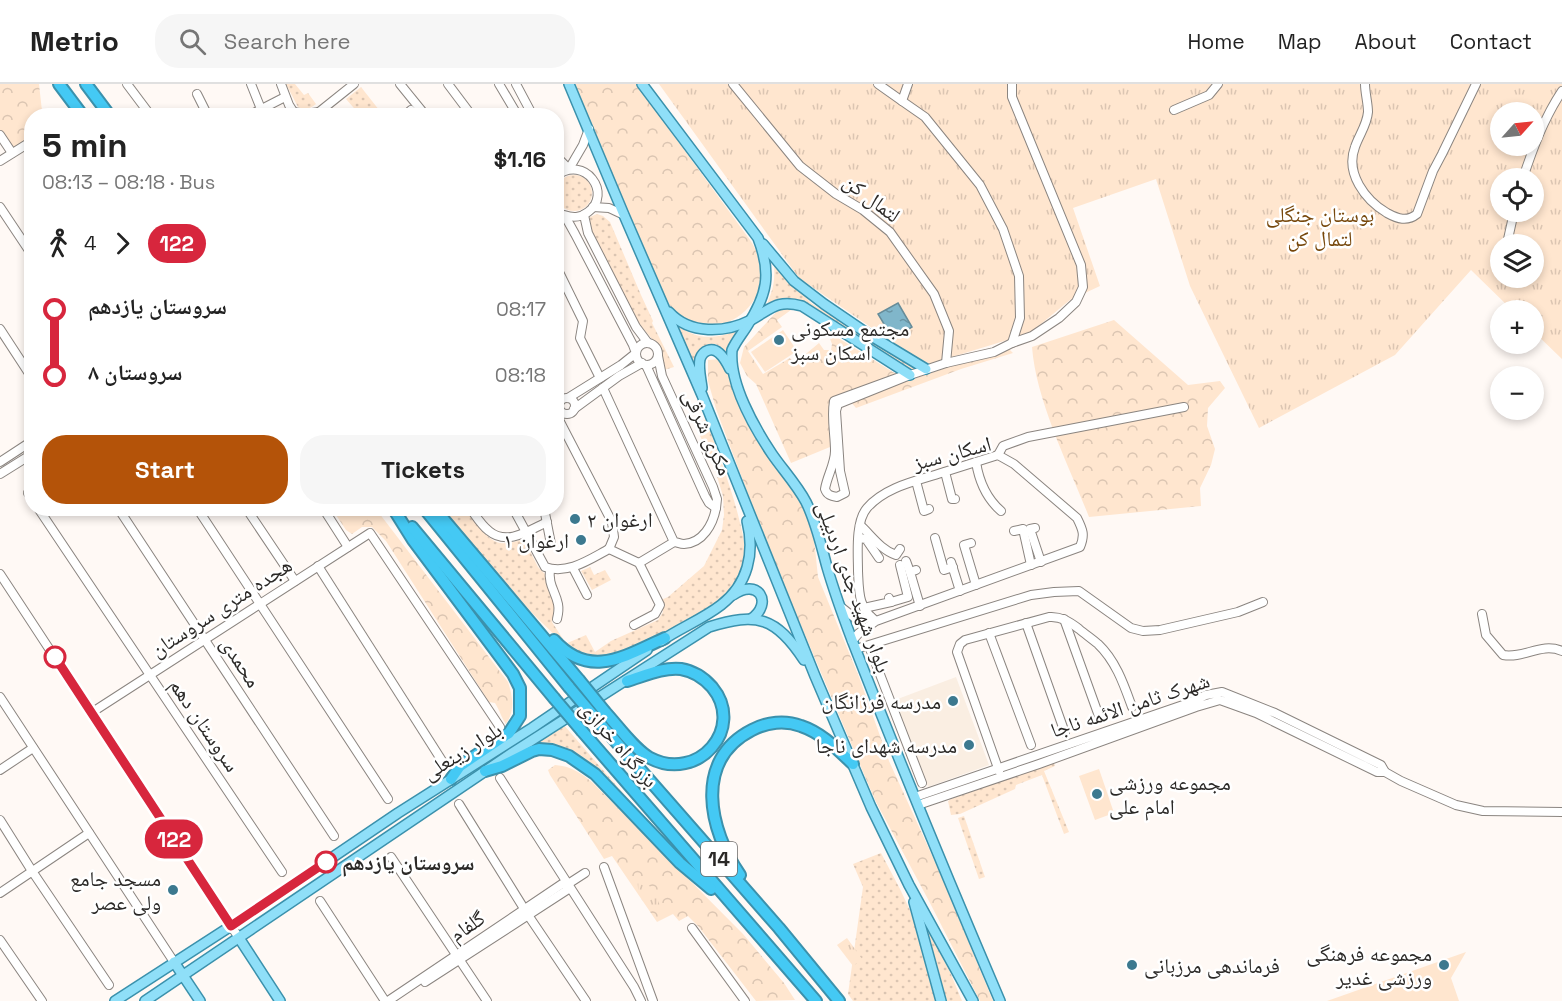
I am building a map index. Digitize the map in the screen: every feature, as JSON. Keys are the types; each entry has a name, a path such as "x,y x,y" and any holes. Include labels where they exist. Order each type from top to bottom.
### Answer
{"highway":[{"path":"59,84 77,108"},
{"path":"86,84 104,108"},
{"path":"400,516 414,540 513,674 520,688 520,716 509,733 460,766 451,779"},
{"name":"بزرگراه خرازی","path":"402,516 582,731 816,1001"},
{"name":"بزرگراه خرازی","path":"430,516 569,687 779,928 839,1001"},
{"path":"441,516 639,750 658,762 678,764 690,762 712,747 721,730 722,709 714,690 701,677 691,672 671,669 627,681"},
{"path":"500,586 537,621 563,650 578,659 596,662 614,660 665,638"},
{"path":"779,928 742,879 725,850 713,813 712,785 717,767 729,747 741,736 757,727 776,723 794,724 814,731 854,764"},
{"path":"485,771 539,749 552,750 569,756 595,774 680,863 732,906"}],"main road":[{"path":"568,84 702,395 815,676 871,807 909,885 973,1001"},
{"name":"بلوار شهید جدی اردبیلی","path":"642,84 758,238 766,261 767,281 762,300 732,350 734,376 760,433 806,503 813,518 832,585 854,645 1000,1001"},
{"path":"758,238 801,287 868,334 926,369"},
{"path":"654,286 668,311 675,318 691,327 701,329 722,329 751,320 777,305 802,306 909,374"},
{"path":"702,395 699,366 700,358 706,350 720,353 734,376"},
{"name":"بلوار زینعلی","path":"115,1001 730,597 741,582 749,563 751,546 750,532 738,487"},
{"path":"730,597 745,588 756,590 760,595 762,605 757,615 751,619"},
{"path":"751,619 771,625 791,640 815,676"},
{"name":"بلوار زینعلی","path":"145,1001 512,753 709,627 731,620 751,619"},
{"path":"909,885 941,1001"},
{"path":"264,903 272,916"},
{"path":"239,938 280,1001"},
{"path":"174,962 200,1001"}],"street":[{"path":"94,84 99,101"},
{"path":"127,84 145,108"},
{"path":"251,84 262,108"},
{"path":"281,84 291,108"},
{"path":"325,108 354,84"},
{"path":"400,84 420,108"},
{"path":"448,84 466,108"},
{"path":"499,84 513,108"},
{"path":"516,84 529,108"},
{"name":"لتمال کن","path":"733,84 800,166 890,232 934,294 948,332 946,363"},
{"path":"878,84 925,117 980,185 1003,229 1018,276 1020,318 1012,343"},
{"path":"902,101 908,84"},
{"path":"909,374 838,404 836,411 840,471 844,493 837,497 830,496 825,489 834,461 832,410 834,401 909,374 994,352 1032,336 1059,318 1076,302 1083,287 1081,265 1007,84"},
{"path":"1012,84 1012,97"},
{"path":"1174,110 1209,95 1218,84"},
{"path":"1365,84 1368,111 1354,148 1353,172 1358,184 1378,208 1405,220 1417,214 1433,171 1476,84"},
{"path":"1526,168 1547,116 1562,91"},
{"path":"197,94 204,108"},
{"path":"270,108 285,97"},
{"path":"569,169 584,145 589,129"},
{"path":"0,135 12,153"},
{"path":"0,161 24,146"},
{"path":"564,164 569,169"},
{"path":"564,171 569,169 584,171 595,182 597,189 593,207 584,215 572,217 564,215"},
{"path":"0,207 24,243"},
{"path":"593,207 609,208 624,215"},
{"path":"564,415 603,388 644,364 652,363 658,356 657,349 648,343 636,327 588,233 584,215"},
{"path":"564,222 623,325 637,359 644,364"},
{"path":"564,282 583,321 580,338 600,378"},
{"path":"0,329 24,366"},
{"path":"564,399 621,366 636,353 642,344 648,343"},
{"name":"مکری شرقی","path":"644,364 705,496 716,508 717,498 713,487 663,376 658,356"},
{"path":"603,388 674,542"},
{"path":"568,398 574,402 572,411"},
{"path":"998,455 1003,446 1028,437 1184,407"},
{"path":"564,413 572,411"},
{"path":"517,516 541,562 550,569 573,568 609,549 614,537 612,522 564,430"},
{"path":"0,462 24,446"},
{"name":"اسکان سبز","path":"854,645 859,633 873,619 920,606 1080,548 1084,538 1082,527 1077,518 1068,510 1014,464 998,455 887,492 866,509 860,525 860,600 866,614 873,619"},
{"path":"0,474 24,459"},
{"path":"976,462 982,487 1001,511"},
{"path":"945,472 952,499 955,499"},
{"path":"916,481 924,511 929,509"},
{"path":"639,563 674,542 684,544 695,541 708,530 714,520 716,508"},
{"name":"سروستان دهم","path":"43,516 282,872"},
{"name":"محمدی","path":"123,516 334,836"},
{"path":"202,516 388,799"},
{"path":"251,516 295,581"},
{"path":"328,516 348,547"},
{"path":"476,516 488,531 507,539 547,522"},
{"path":"546,516 551,544"},
{"path":"860,525 892,554 896,555 900,549"},
{"path":"1035,528 1030,529 1041,562"},
{"path":"1014,531 1023,529 1031,565"},
{"name":"هجده متری سروستان","path":"91,712 370,533 500,727"},
{"path":"859,538 866,539 879,558"},
{"path":"935,538 944,570 952,565 960,591"},
{"path":"971,543 964,545 976,585"},
{"path":"609,549 639,563 660,605 655,614 634,625"},
{"path":"864,608 908,597 903,563 913,571 920,606"},
{"path":"318,566 444,764"},
{"path":"573,568 587,595"},
{"path":"550,569 550,584 559,606 557,620"},
{"path":"0,574 239,938"},
{"path":"854,645 869,646 1031,595 1054,592 1079,591 1131,628 1143,631 1160,630 1238,612 1263,602"},
{"path":"841,607 856,619 873,619"},
{"path":"1482,614 1486,634 1503,655 1512,657 1541,648 1562,651"},
{"path":"1001,777 957,652 960,644 965,640 1049,616 1058,616 1074,625 1099,645 1108,656 1119,675 1132,707"},
{"path":"1064,619 1100,719"},
{"path":"1026,622 1065,733"},
{"path":"989,633 1031,745"},
{"path":"869,646 922,783"},
{"path":"0,697 174,962"},
{"name":"شهرک ثامن الائمه ناجا","path":"917,801 1001,777 1190,706 1220,700 1253,707 1328,744 1377,772 1385,771 1401,781 1456,805 1483,811 1562,812"},
{"name":"شهرک ثامن الائمه ناجا","path":"917,801 998,768 1114,733"},
{"path":"0,770 33,748"},
{"path":"500,778 634,987 640,1001"},
{"path":"459,804 526,912 586,1001"},
{"path":"0,820 109,985"},
{"path":"0,893 89,833"},
{"path":"391,857 487,1001"},
{"path":"604,867 653,1001"},
{"name":"گلفام","path":"387,1001 526,912 567,890 568,884 585,873"},
{"path":"320,901 387,1001"},
{"path":"692,928 745,1001"},
{"path":"0,940 42,1001"},
{"name":"گلفام","path":"396,1001 458,957"}],"shaded area":[{"path":"956,677 989,765 928,787 895,700"}],"green space":[{"path":"0,84 39,84 42,108 24,108 24,143 12,153 0,135"},
{"path":"286,84 295,84 304,95 308,93 316,104 310,108 298,107"},
{"path":"576,84 636,84 750,240 760,261 761,281 755,298 744,312 729,322 711,326 693,323 671,307 662,293"},
{"name":"بوستان جنگلی لتمال کن","path":"659,84 1562,84 1562,359 1544,342 1544,300 1502,300 1471,270 1395,355 1259,428 1190,286 1156,179 1073,208 1100,286 1070,300 1030,333 926,365 799,278"},
{"path":"361,87 378,108 354,108 346,99"},
{"path":"574,175 581,176 591,186 591,200 587,206 574,211 564,208 564,178"},
{"path":"597,214 610,222 652,323 674,367 664,370 659,347 634,318 590,231 590,217"},
{"path":"774,262 811,303 918,369 912,371 809,306 789,298 767,304 774,283"},
{"path":"790,308 791,310 777,320 782,327 748,351 763,374 790,358 795,363 819,343 824,350 831,350 832,344 827,331 896,374 831,399 830,447 791,463 756,384 747,376 740,363 744,347 779,309"},
{"path":"1114,320 1188,385 1220,381 1225,388 1208,408 1207,426 1215,449 1211,465 1200,488 1201,506 1089,517 1047,411 1035,368 1032,347"},
{"path":"672,321 694,335 710,337 736,331 727,347 727,355 716,344 703,346 696,354 696,365"},
{"name":"مجتمع مسکونی اسکان سبز","path":"783,330 797,351 765,372 751,352"},
{"path":"1007,347 1013,353 961,369 856,408 850,401"},
{"path":"722,359 748,421 805,512 814,539 818,577 859,677 889,761 940,873 993,1001 980,1001 875,800 797,616 716,409 708,381 708,360"},
{"path":"706,419 725,471 743,536 744,559 736,581 728,592 704,611 628,650 595,657 573,649 565,644 586,635 595,652 611,641 658,620 663,612 661,600 668,597 704,566 722,530 724,515 723,496 715,470 698,431 698,425"},
{"path":"337,516 381,516 508,682 512,704 511,714 506,724 495,703 489,702 386,541 372,527 362,527 352,534 346,530"},
{"path":"446,516 471,516 489,538 500,543 524,539 538,567 545,574 555,603 552,622 563,639 563,643 533,614"},
{"path":"590,567 594,575 605,570 611,580 592,590 581,571"},
{"path":"563,724 683,862 581,759 524,751"},
{"path":"1054,763 1055,766 1044,771 1069,832 1064,834 1042,775 1016,785 1015,789 960,814 951,815 948,801 951,799"},
{"path":"555,765 576,771 593,783 743,934 784,983 795,1000 756,1001 688,916 679,921 673,914 657,922 612,856 604,859 550,775 548,770"},
{"name":"مجموعه ورزشی امام علی","path":"1099,769 1114,813 1095,820 1079,776"},
{"path":"964,816 985,877 979,879 958,818"},
{"path":"881,853 915,921 935,1001 853,1001 848,994 863,887 853,864"},
{"path":"638,880 647,884 654,891 660,909 657,910 645,902 638,889"},
{"path":"918,909 950,972 962,1001 947,1001"},
{"path":"847,938 862,959 853,966 837,945"},
{"name":"مجموعه فرهنگی ورزشی غدیر","path":"1466,952 1451,978 1459,1001 1327,1001"}],"water":[{"path":"898,303 912,327 893,339 878,314"}],"bus line":[{"name":"122","path":"55,657 231,926 326,862"}],"place":[{"name":"مجتمع مسکونی اسکان سبز","path":"779,340"},
{"name":"ارغوان ۲","path":"575,519"},
{"name":"ارغوان ۱","path":"581,540"},
{"name":"مدرسه فرزانگان","path":"953,701"},
{"name":"مدرسه شهدای ناجا","path":"969,745"},
{"name":"مجموعه ورزشی امام علی","path":"1097,794"},
{"name":"سروستان یازدهم","path":"326,862"},
{"name":"مسجد جامع ولی عصر","path":"173,890"},
{"name":"فرماندهی مرزبانی","path":"1132,965"},
{"name":"مجموعه فرهنگی ورزشی غدیر","path":"1444,965"}]}
